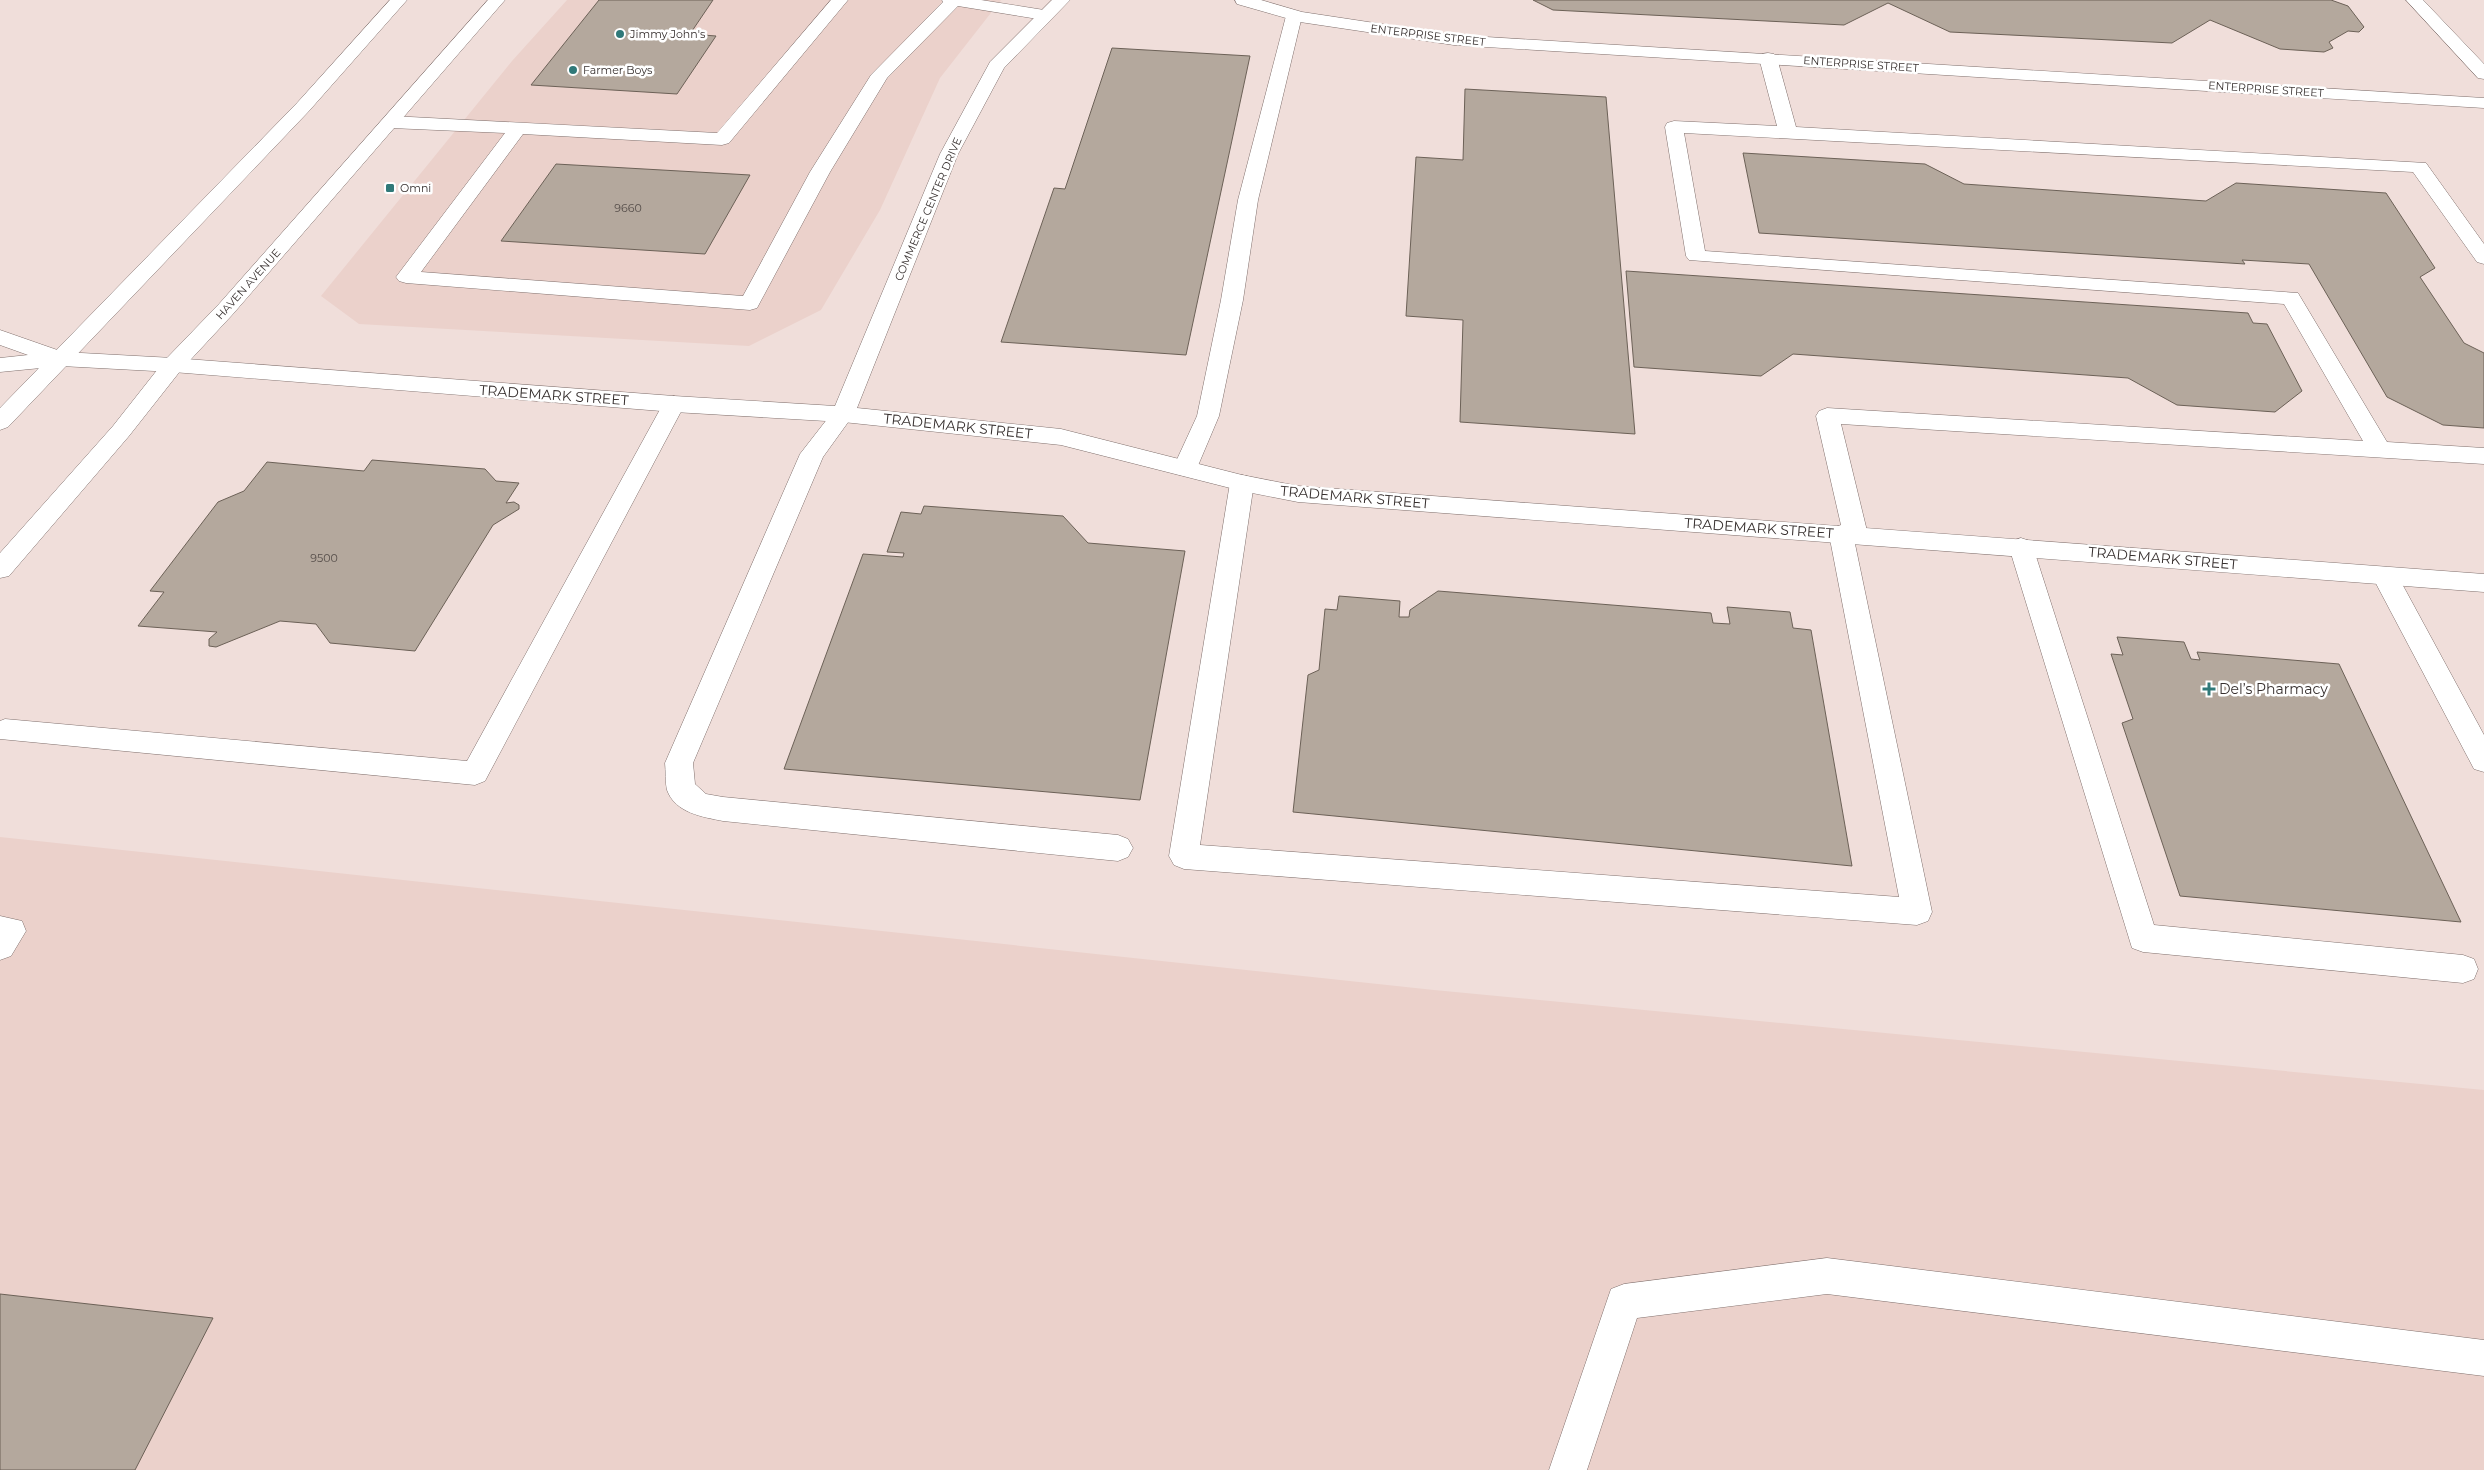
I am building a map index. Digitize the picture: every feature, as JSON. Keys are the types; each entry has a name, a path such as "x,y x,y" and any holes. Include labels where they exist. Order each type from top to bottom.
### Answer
{"street":[{"path":"0,422 303,107 364,36 399,0"},
{"name":"HAVEN AVENUE","path":"0,569 120,431 173,365 226,309 497,0"},
{"path":"391,122 722,139 840,0"},
{"path":"518,129 406,277 750,303 820,172 880,75 952,0 1044,15"},
{"name":"COMMERCE CENTER DRIVE","path":"1062,0 1044,15 996,66 949,154 843,414 812,454 679,764 682,789 698,804 723,809 1118,848"},
{"name":"ENTERPRISE STREET","path":"1243,0 1294,16 1454,40 2484,103"},
{"path":"2414,0 2484,74"},
{"path":"1185,468 1208,416 1232,300 1248,200 1294,16"},
{"path":"1768,58 1788,132"},
{"path":"2380,450 2291,298 1696,256 1674,127 2419,167 2484,258"},
{"path":"0,337 61,359"},
{"path":"0,365 61,359"},
{"name":"TRADEMARK STREET","path":"61,359 173,365 674,404 843,414 1062,437 1242,483 1298,494 2484,583"},
{"path":"5,730 475,773 674,404"},
{"path":"1242,483 1184,856 1917,912 1827,416 2484,456"},
{"path":"2021,547 2143,938 2463,969"},
{"path":"2385,576 2484,761"},
{"path":"0,930 10,931 0,946"},
{"path":"1568,1470 1624,1302 1826,1276 2484,1358"}],"shaded area":[{"path":"567,0 1001,0 940,78 880,210 821,310 749,346 359,324 321,296 512,61"},
{"path":"0,837 1434,990 2484,1090 2484,1470 0,1470"}],"building":[{"path":"599,0 713,0 690,34 716,36 677,94 531,85"},
{"path":"1533,0 2331,0 2348,6 2364,27 2359,32 2348,31 2329,42 2333,48 2324,52 2280,49 2210,20 2172,43 1950,32 1888,3 1844,25 1553,10"},
{"path":"1112,48 1250,56 1186,355 1001,342 1054,188 1065,189"},
{"path":"1465,89 1606,97 1635,434 1460,422 1463,320 1406,316 1416,157 1463,160"},
{"path":"1743,153 1925,164 1964,184 2206,201 2236,183 2386,193 2435,268 2420,277 2464,343 2484,353 2484,428 2443,425 2387,397 2309,264 2242,260 2245,264 1759,233"},
{"path":"556,164 750,175 705,254 501,241"},
{"path":"1626,271 2248,313 2253,323 2267,324 2302,391 2275,412 2177,405 2128,378 1793,354 1761,376 1634,367"},
{"path":"372,460 485,469 496,481 519,483 506,503 514,502 519,505 519,509 493,525 415,651 330,643 316,624 280,621 216,647 209,646 209,639 217,632 138,626 164,592 150,591 218,502 244,491 267,462 364,471"},
{"path":"924,506 1063,516 1088,543 1185,551 1140,800 784,769 863,554 903,557 904,553 887,552 901,512 921,514"},
{"path":"1438,591 1711,613 1713,623 1730,624 1727,607 1790,612 1793,628 1811,630 1852,866 1293,812 1308,675 1319,670 1325,609 1337,610 1339,596 1400,601 1399,617 1409,617 1410,610"},
{"path":"2117,637 2184,642 2191,659 2200,660 2197,652 2339,664 2461,922 2180,896 2122,723 2133,719 2111,654 2123,655"},
{"path":"0,1294 213,1318 135,1470 0,1470"}],"place":[{"name":"Jimmy John's","path":"620,34"},
{"name":"Farmer Boys","path":"573,70"},
{"name":"Omni","path":"390,188"},
{"name":"Del’s Pharmacy","path":"2209,689"}]}
